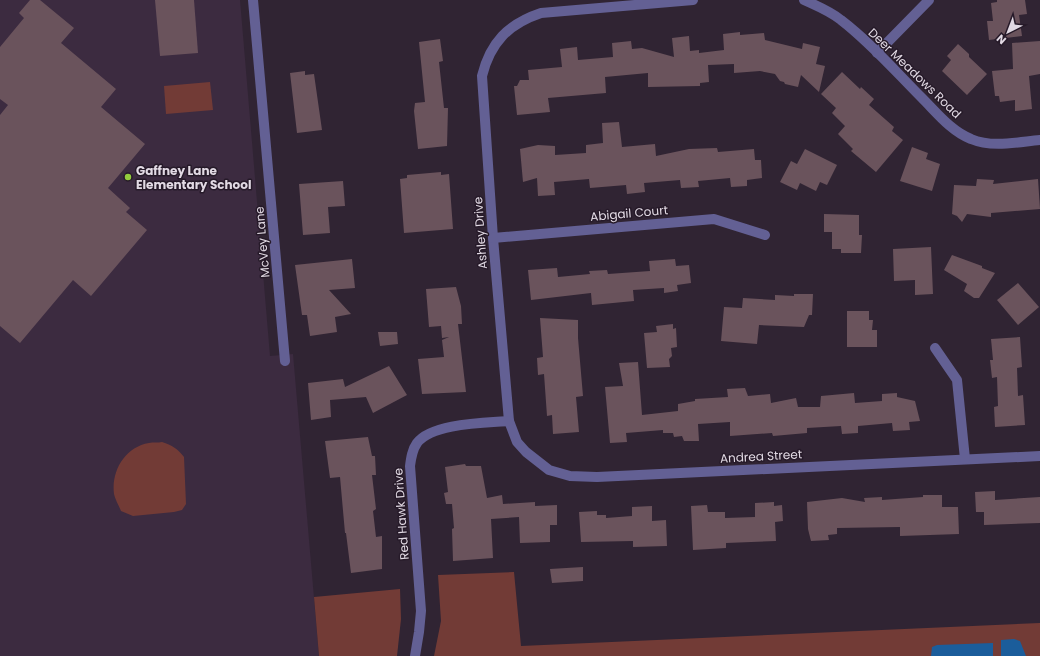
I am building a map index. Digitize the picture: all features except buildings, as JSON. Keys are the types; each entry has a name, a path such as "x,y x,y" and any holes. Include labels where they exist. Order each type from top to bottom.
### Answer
{"street":[{"name":"McVey Lane","path":"253,0 286,361"},
{"path":"673,1 692,0"},
{"name":"Deer Meadows Road","path":"804,0 825,9 841,20 877,52 953,129 970,139 983,143 997,144 1040,140"},
{"path":"877,52 929,0"},
{"name":"Ashley Drive","path":"509,421 493,238 482,76 485,62 494,46 512,27 524,19 540,13 673,1"},
{"name":"Abigail Court","path":"493,238 714,219 765,235"},
{"path":"936,348 957,380 965,459"},
{"name":"Andrea Street","path":"509,421 517,442 526,452 550,470 570,476 597,477 1040,456"},
{"name":"Red Hawk Drive","path":"415,656 421,611 410,466 411,455 417,443 428,433 446,427 509,421"}],"shaded area":[{"name":"Gaffney Lane Elementary School","path":"0,0 240,0 270,356 293,354 319,656 0,656"},
{"path":"210,82 213,110 166,114 164,86"},
{"path":"162,442 169,444 184,457 186,504 182,510 174,512 133,516 121,511 114,494 114,485 117,469 121,461 133,449 140,445"},
{"path":"514,572 521,646 1040,623 1040,656 434,656 441,621 438,575"},
{"path":"400,589 401,619 397,656 319,656 314,597"}],"water":[{"path":"1014,639 1020,641 1026,656 1001,656 1001,640"},
{"path":"993,643 993,656 931,656 932,647 937,645"}],"place":[{"name":"Gaffney Lane Elementary School","path":"128,177"}]}
